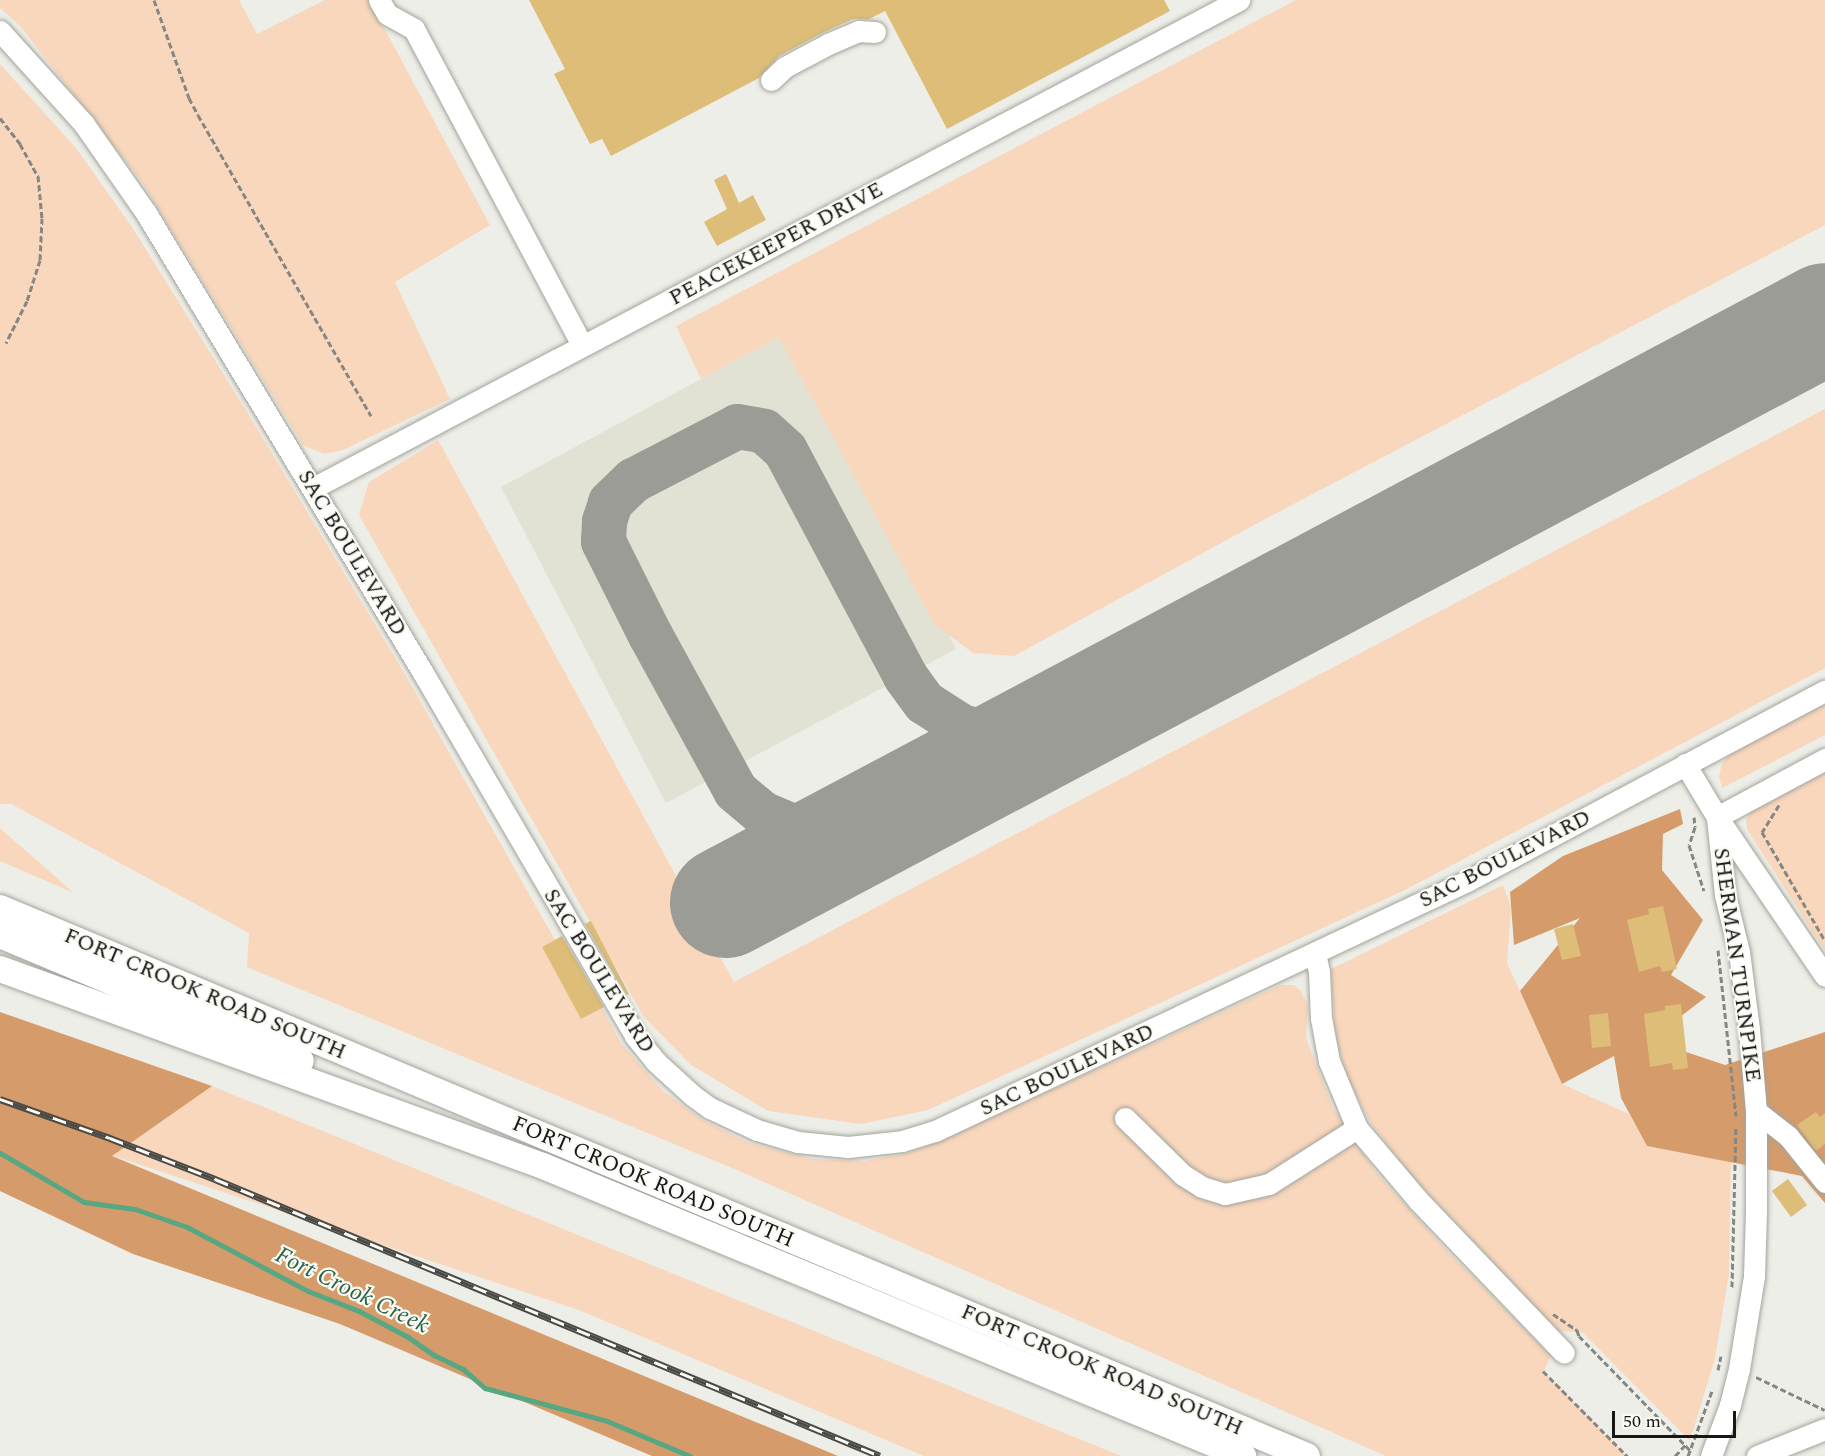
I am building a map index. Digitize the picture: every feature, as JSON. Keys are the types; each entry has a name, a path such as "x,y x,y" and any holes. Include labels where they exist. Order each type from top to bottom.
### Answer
{"main road":[{"name":"FORT CROOK ROAD SOUTH","path":"0,908 1307,1456"},
{"path":"0,935 218,1025 543,1166"},
{"name":"FORT CROOK ROAD SOUTH","path":"0,969 543,1166 1243,1456"}],"street":[{"path":"380,0 387,14 414,29 582,345"},
{"name":"PEACEKEEPER DRIVE","path":"313,488 1239,0"},
{"name":"SAC BOULEVARD","path":"0,31 57,91 111,161 152,223 313,488 635,1036 674,1080 710,1108 743,1125 798,1142 824,1146 874,1145 902,1141 935,1131 1467,880 1825,691"},
{"path":"771,80 785,67 828,44 858,31 874,32"},
{"path":"1825,759 1717,818 1825,976"},
{"name":"SHERMAN TURNPIKE","path":"1685,764 1717,818 1725,895 1741,962 1756,1112 1754,1276 1739,1369 1730,1405 1704,1455"},
{"path":"1315,953 1319,972 1321,1018 1329,1061 1357,1128 1418,1200 1564,1353"},
{"path":"1756,1112 1788,1136 1825,1182"},
{"path":"1125,1118 1183,1175 1202,1187 1225,1194 1269,1184 1357,1128"},
{"path":"1757,1456 1825,1429"}],"path":[{"path":"154,0 193,107 371,417"},
{"path":"0,118 20,144 38,176 42,218 40,260 27,301 6,343"},
{"path":"1788,800 1779,804 1762,832 1825,940"},
{"path":"1695,820 1689,845 1708,900"},
{"path":"1718,948 1736,1116 1731,1294"},
{"path":"1550,1312 1577,1330 1579,1336 1686,1444 1690,1451 1704,1455"},
{"path":"1717,1373 1722,1346"},
{"path":"1720,1357 1739,1369 1825,1410"},
{"path":"1544,1371 1627,1456"},
{"path":"1688,1456 1716,1382"},
{"path":"1675,1456 1686,1444"}],"shaded area":[{"path":"0,0 239,0 257,34 325,0 369,0 490,225 395,282 450,399 343,450 324,454 303,445 142,182 20,26 0,8"},
{"path":"1296,0 1825,0 1825,225 1267,518 1014,656 973,653 934,624 779,337 701,379 676,326"},
{"path":"0,64 76,148 132,227 247,412 406,676 555,940 542,947 581,1019 602,1008 621,1043 663,1091 701,1119 749,1143 812,1159 865,1161 908,1153 948,1137 1281,985 1294,985 1301,991 1308,1005 1306,1038 1333,1108 1374,1170 1449,1253 1551,1355 1544,1371 1627,1456 1386,1456 739,1171 247,967 249,933 11,804 0,804"},
{"path":"788,332 956,649 666,803 501,487"},
{"path":"1825,409 1825,668 1405,890 928,1110 861,1124 768,1111 691,1065 644,1017 359,515 369,482 438,440 734,982"},
{"path":"1825,703 1825,735 1722,788 1719,776 1722,763 1732,752"},
{"path":"1825,771 1825,951 1747,829 1746,820 1751,811"},
{"path":"1680,809 1683,824 1663,834 1662,870 1703,920 1671,975 1706,997 1650,1040 1725,1065 1825,1032 1825,1203 1802,1176 1647,1146 1621,1098 1614,1056 1562,1084 1520,991 1580,918 1514,945 1510,892 1563,856"},
{"path":"0,828 74,893 0,861"},
{"path":"1503,885 1511,907 1507,963 1562,1084 1629,1114 1647,1146 1731,1162 1729,1274 1715,1358 1690,1441 1582,1332 1558,1331 1412,1176 1372,1125 1346,1075 1335,1032 1331,969"},
{"path":"0,1012 212,1086 112,1156 838,1456 652,1456 340,1324 133,1254 0,1191"},
{"path":"212,1086 1121,1456 924,1456 579,1310 111,1155"}],"building":[{"path":"529,0 1164,0 1170,11 947,129 885,11 869,19 853,19 779,56 759,78 611,156 602,139 590,144 554,74 565,69"},
{"path":"726,174 739,203 753,195 766,220 717,246 704,222 727,209 714,180"},
{"path":"1663,906 1677,969 1662,972 1660,966 1639,972 1627,920 1649,914 1648,909"},
{"path":"591,921 629,994 626,995 585,924"},
{"path":"1573,924 1581,956 1562,960 1554,929"},
{"path":"562,936 604,1007 581,1019 542,947"},
{"path":"1681,1004 1688,1068 1673,1070 1672,1063 1650,1067 1644,1014 1665,1010 1665,1006"},
{"path":"1608,1013 1611,1046 1592,1048 1589,1015"},
{"path":"1816,1112 1820,1117 1825,1113 1825,1144 1816,1151 1797,1125"},
{"path":"1788,1179 1807,1205 1791,1217 1772,1191"}],"waterway":[{"name":"Fort Crook Creek","path":"0,1153 84,1202 135,1209 187,1227 308,1291 359,1311 408,1337 434,1355 463,1369 485,1388 607,1421 690,1456"}],"taxiway":[{"path":"885,817 832,830 795,827 762,813 735,790 650,635 603,541 604,521 610,502 633,480 737,426 764,431 785,450 905,676 924,702 961,726 984,732 1027,732 1064,722"}],"runway":[{"path":"725,902 1825,318"}],"railway":[{"path":"0,1099 110,1138 215,1179 880,1456"}]}
